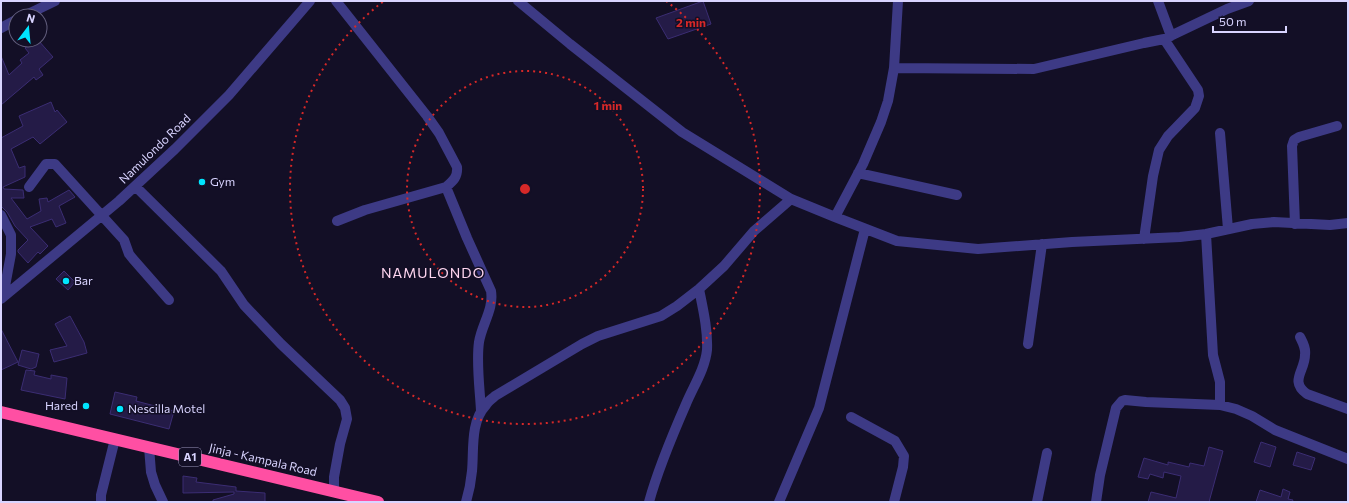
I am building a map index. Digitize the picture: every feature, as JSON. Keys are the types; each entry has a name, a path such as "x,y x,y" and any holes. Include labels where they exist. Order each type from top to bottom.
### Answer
{"highway":[{"name":"Jinja - Kampala Road","path":"1,412 334,491 361,500 378,502"}],"street":[{"path":"37,5 55,1"},
{"name":"Namulondo Road","path":"2,298 102,215 175,149 229,95 310,1"},
{"path":"336,1 427,116 439,133 458,168 457,177 446,187 365,210 337,220"},
{"path":"518,1 682,132 791,198 897,241 978,249 1206,234 1252,224 1266,223 1330,225 1348,223"},
{"path":"835,217 858,173 884,115 894,68 898,1"},
{"path":"1144,239 1153,176 1159,150 1168,136 1195,108 1199,96 1198,90 1167,37 1158,1"},
{"path":"894,68 1034,69 1167,37 1227,9 1249,1"},
{"path":"1295,224 1292,146 1294,140 1299,137 1337,126"},
{"path":"1220,133 1228,229"},
{"path":"29,187 46,164 55,164 124,240 129,254 169,300"},
{"path":"858,173 957,195"},
{"path":"135,186 221,271 244,305 281,344 340,400 345,408 347,419 340,444 334,476 334,491"},
{"path":"446,187 491,291 491,307 482,330 478,351 481,411"},
{"path":"466,502 470,487 476,423 486,404 495,396 582,344 598,336 661,316 677,306 699,289 724,266 754,231 791,198"},
{"path":"1,215 11,235 11,254 2,298"},
{"path":"779,502 819,408 865,229"},
{"path":"1206,234 1214,355 1220,382 1220,405"},
{"path":"1028,344 1042,244"},
{"path":"649,502 657,475 686,403 705,362 707,336 699,289"},
{"path":"1300,337 1304,345 1305,357 1298,381 1302,391 1348,409"},
{"path":"1096,502 1100,475 1116,408 1122,401 1130,400 1220,405 1252,416 1275,430 1348,459"},
{"path":"851,417 895,441 904,456 903,467 894,502"},
{"path":"101,502 115,439"},
{"path":"149,447 153,478 163,502"},
{"path":"1038,502 1047,453"}],"building":[{"path":"703,1 711,24 668,39 656,18"},
{"path":"25,48 45,48 53,57 39,69 43,75 36,80 34,77 1,105 1,56 9,75 22,63 20,60 29,53"},
{"path":"51,102 55,112 57,110 67,122 40,144 33,137 11,149 19,168 25,166 25,177 3,187 4,189 23,190 24,198 11,198 27,219 41,211 39,199 47,198 48,202 69,190 75,197 59,206 66,223 56,227 52,219 30,227 48,246 40,254 38,252 28,263 18,252 18,250 28,240 15,226 7,212 1,206 1,138 23,126 19,116"},
{"name":"Bar","path":"64,271 75,282 68,290 56,279"},
{"path":"70,316 84,342 87,353 54,362 50,350 67,346 55,324"},
{"path":"1,329 18,362 1,370"},
{"path":"22,350 39,354 36,367 31,369 18,365"},
{"path":"26,370 35,371 34,375 51,379 51,375 67,378 65,399 21,390"},
{"path":"115,392 137,397 136,401 174,411 169,429 110,414"},
{"path":"1261,442 1276,447 1270,467 1254,462"},
{"path":"1209,447 1223,451 1209,502 1148,502 1151,492 1176,498 1181,476 1164,472 1163,478 1150,474 1148,479 1138,477 1144,458 1168,465 1168,462 1189,467 1190,463 1204,466"},
{"path":"1297,452 1315,458 1311,470 1293,465"},
{"path":"183,476 197,478 196,482 236,487 236,491 265,493 265,502 213,502 213,500 234,494 234,492 183,493"},
{"path":"1283,489 1290,492 1288,499 1293,500 1292,502 1256,502 1260,490 1281,497"}],"place":[{"name":"Gym","path":"202,182"},
{"name":"Bar","path":"66,281"},
{"name":"Hared","path":"86,406"},
{"name":"Nescilla Motel","path":"120,409"}],"district":[{"name":"NAMULONDO","path":"433,273"}]}
